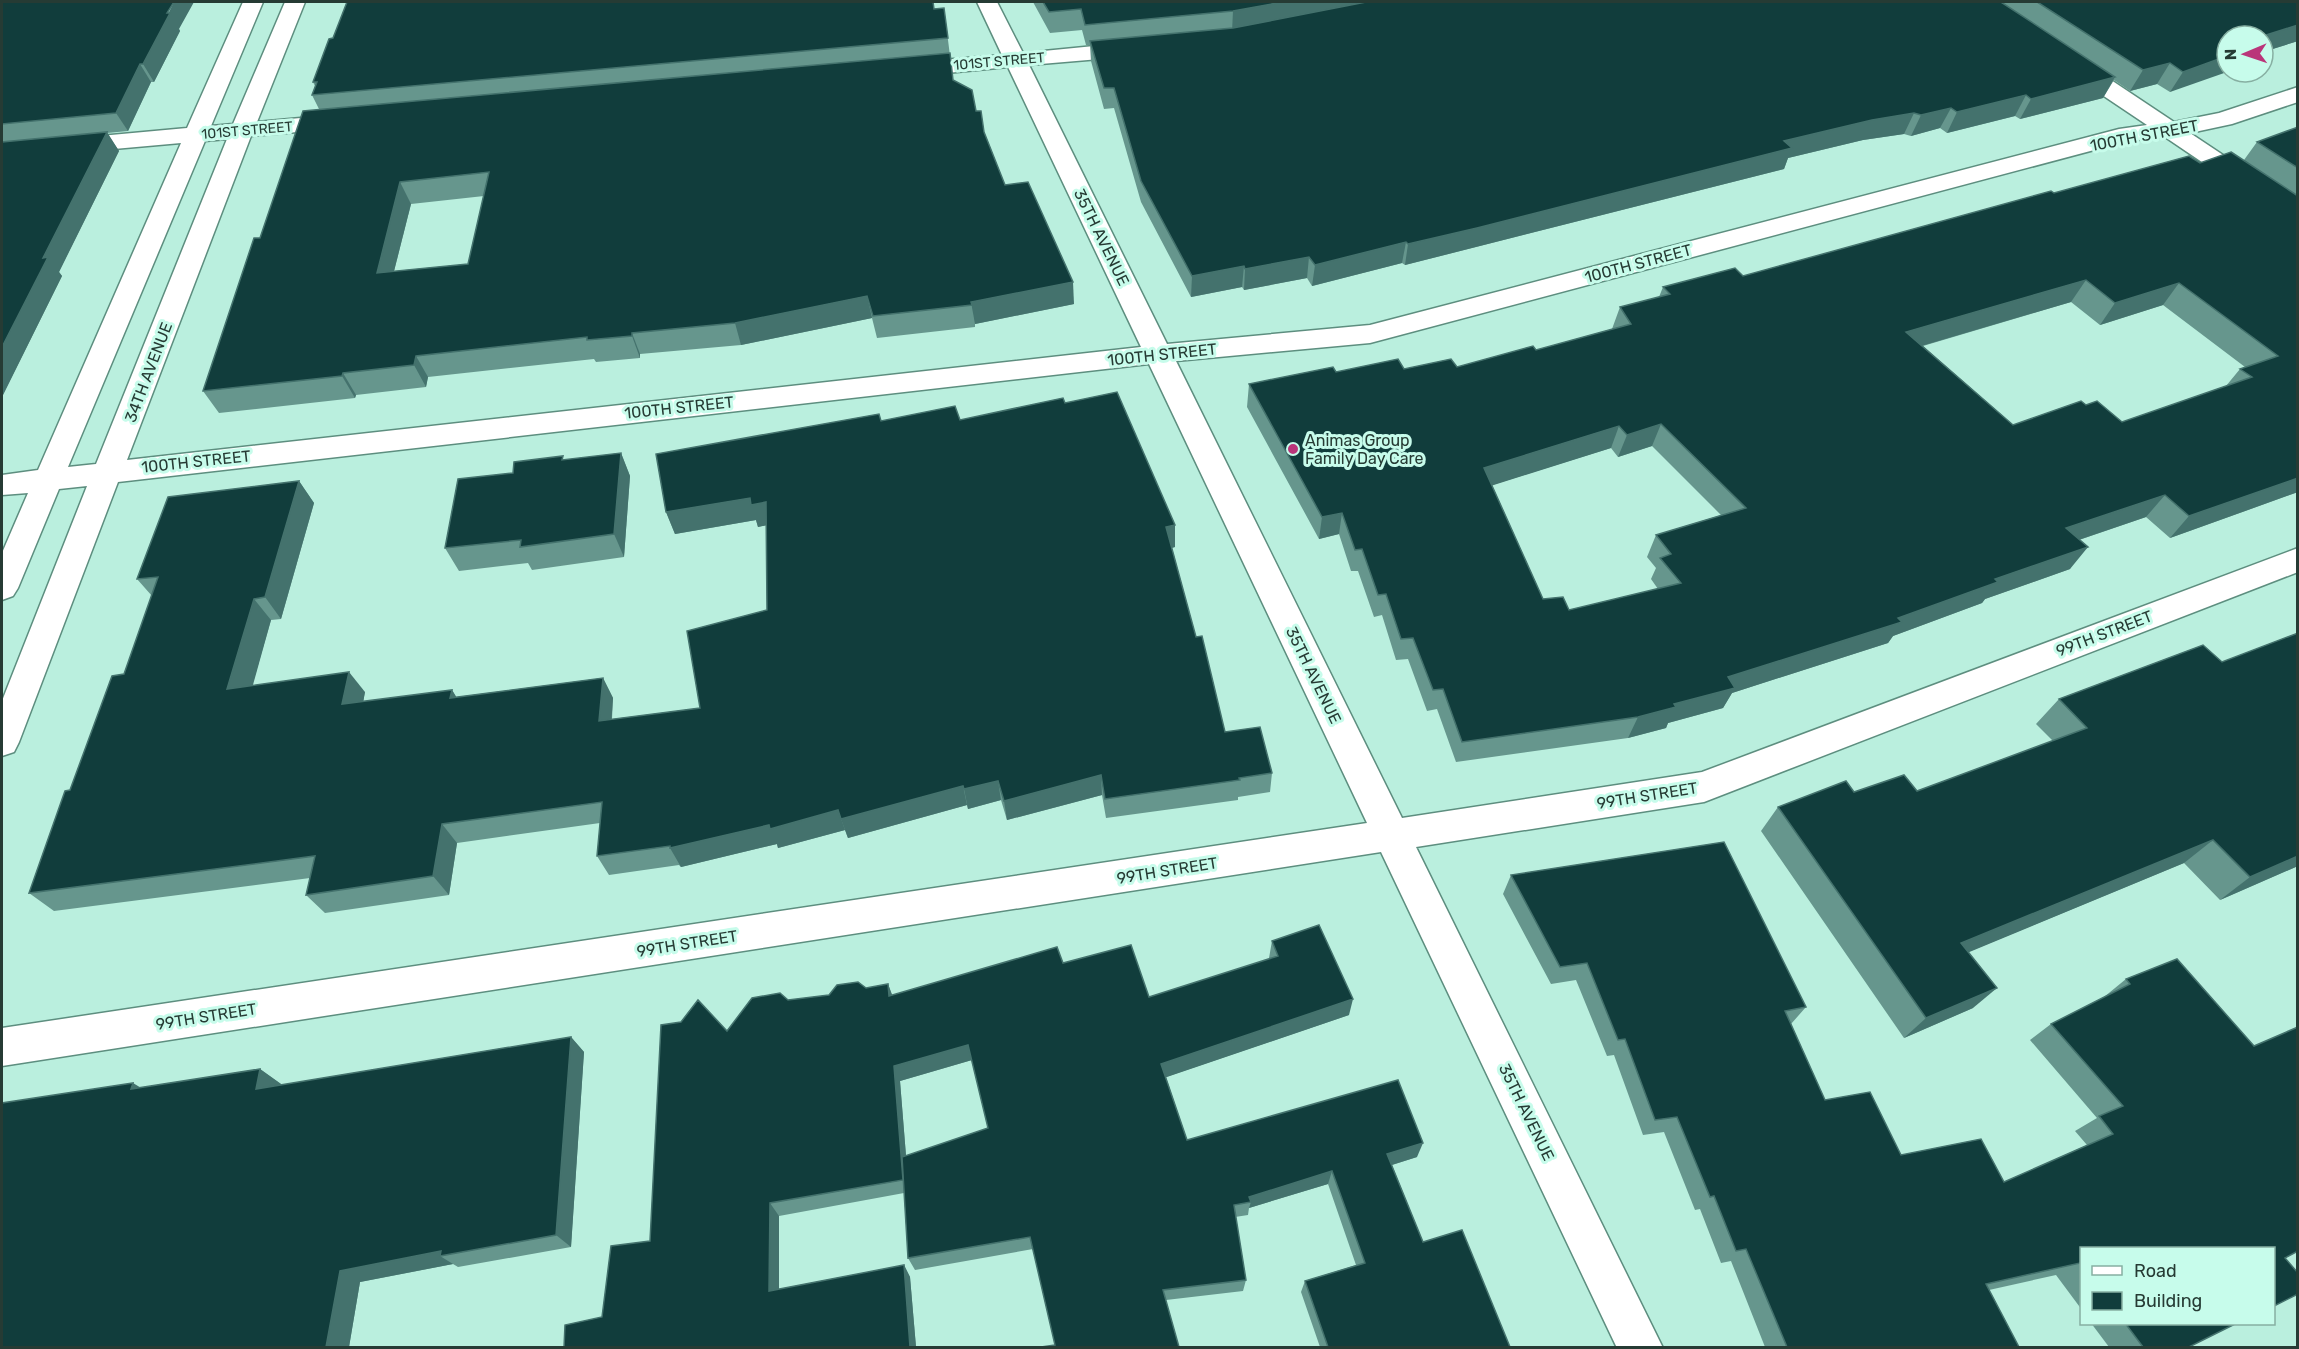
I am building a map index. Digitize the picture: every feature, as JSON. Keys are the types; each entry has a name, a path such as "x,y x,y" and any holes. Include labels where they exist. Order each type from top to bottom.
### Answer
{"street":[{"path":"2,588 253,2"},
{"name":"34TH AVENUE","path":"2,742 242,130 295,2"},
{"name":"35TH AVENUE","path":"987,2 1641,1347"},
{"name":"101ST STREET","path":"888,71 1161,47"},
{"path":"2057,53 2298,216"},
{"name":"100TH STREET","path":"2,485 109,471 1158,354 1370,334 2127,134 2170,130 2224,119 2298,94"},
{"name":"101ST STREET","path":"2,152 371,119"},
{"name":"99TH STREET","path":"2,1047 1704,787 2298,559"}],"building":[{"path":"2,2 174,2 116,113 2,124"},
{"path":"347,2 933,2 934,9 944,8 948,38 312,95 317,82 313,82 329,39 333,38"},
{"path":"1043,2 1283,2 1233,11 1085,25 1081,9 1049,12"},
{"path":"1366,2 2001,2 2115,77 2031,99 2026,95 1957,112 1951,108 1921,115 1914,113 1872,120 1784,141 1792,148 1477,228 1408,244 1406,242 1315,265 1309,257 1192,276 1141,181 1114,88 1104,88 1090,41 1233,28"},
{"path":"2037,2 2298,2 2298,25 2275,32 2275,24 2215,24 2215,60 2183,72 2170,63 2143,70"},
{"path":"950,53 953,80 972,90 976,111 981,111 984,132 1005,185 1028,182 1073,282 971,302 972,305 873,316 867,296 735,323 632,333 632,336 587,340 587,337 416,356 414,365 343,373 342,376 203,391 254,238 260,238 303,111","holes":["489,172 468,264 377,273 400,182"]},
{"path":"2298,127 2298,168 2257,142"},
{"path":"107,132 43,258 48,257 2,347 2,142"},
{"path":"2231,152 2298,196 2298,478 2189,516 2165,495 2066,528 2088,547 1995,579 1998,582 1898,618 1902,622 1728,677 1735,688 1674,704 1676,707 1638,717 1462,742 1443,689 1433,690 1413,638 1401,639 1386,594 1378,595 1362,549 1355,550 1342,513 1322,517 1249,384 1333,367 1336,372 1398,359 1404,369 1451,359 1457,367 1533,346 1536,350 1631,324 1620,307 1670,294 1663,287 1735,268 1743,276 2051,191 2054,193 2189,156 2200,163","holes":["2086,280 2115,303 2179,283 2278,356 2240,369 2252,377 2122,422 2097,401 2086,405 2081,401 2013,425 1906,332","1661,424 1746,508 1656,535 1671,554 1660,558 1681,583 1569,610 1563,597 1543,599 1484,468 1619,426 1627,435"]},
{"path":"1117,392 1175,525 1166,527 1196,637 1202,636 1225,732 1260,727 1272,773 1239,778 1240,780 1105,799 1101,775 1004,801 998,781 964,789 963,786 841,819 838,810 770,829 769,825 670,848 670,846 597,856 602,802 442,824 433,876 306,895 315,856 29,893 65,791 70,790 112,676 124,674 158,577 137,579 168,497 299,481 265,597 254,599 227,689 349,672 342,704 452,690 450,698 603,678 599,721 700,708 687,631 767,610 766,502 751,505 750,498 666,512 656,454 879,414 881,421 955,406 960,420 1063,398 1065,403"},
{"path":"621,453 614,534 520,547 521,540 445,548 458,479 513,473 514,462 563,456 562,460"},
{"path":"2298,633 2298,856 2250,877 2213,840 1961,943 1997,988 1926,1018 1778,807 1846,781 1854,792 1904,775 1917,791 2087,728 2059,699 2203,645 2222,662"},
{"path":"1724,842 1806,1007 1785,1011 1825,1100 1870,1092 1901,1155 1981,1139 2004,1182 2113,1134 2099,1116 2123,1106 2051,1024 2130,984 2126,979 2177,959 2254,1046 2298,1027 2298,1251 2285,1258 2298,1273 2298,1294 2275,1306 2275,1247 2080,1247 2080,1263 1986,1284 2019,1347 1787,1347 1746,1249 1736,1251 1714,1196 1710,1197 1677,1117 1655,1120 1625,1039 1618,1040 1587,963 1560,967 1511,875"},
{"path":"1319,925 1353,999 1161,1064 1187,1140 1398,1080 1423,1143 1387,1154 1423,1242 1462,1230 1510,1347 1328,1347 1305,1281 1365,1263 1332,1171 1249,1197 1251,1202 1234,1205 1246,1280 1163,1290 1179,1347 1041,1347 1055,1345 1030,1237 908,1258 902,1157 988,1128 968,1045 894,1066 903,1180 770,1203 769,1291 904,1265 910,1347 564,1347 565,1325 602,1317 611,1246 650,1241 661,1025 681,1022 698,1000 727,1031 752,998 780,993 788,1000 829,995 837,985 858,982 866,988 888,984 889,996 1057,947 1063,963 1131,945 1149,997 1278,956 1272,941"},
{"path":"571,1037 556,1235 440,1256 441,1251 340,1271 326,1347 2,1347 2,1103 133,1083 131,1089 260,1069 256,1089"},
{"path":"2126,1325 2233,1325 2189,1347 2143,1347"}],"place":[{"name":"Animas Group Family Day Care","path":"1293,449"}]}
